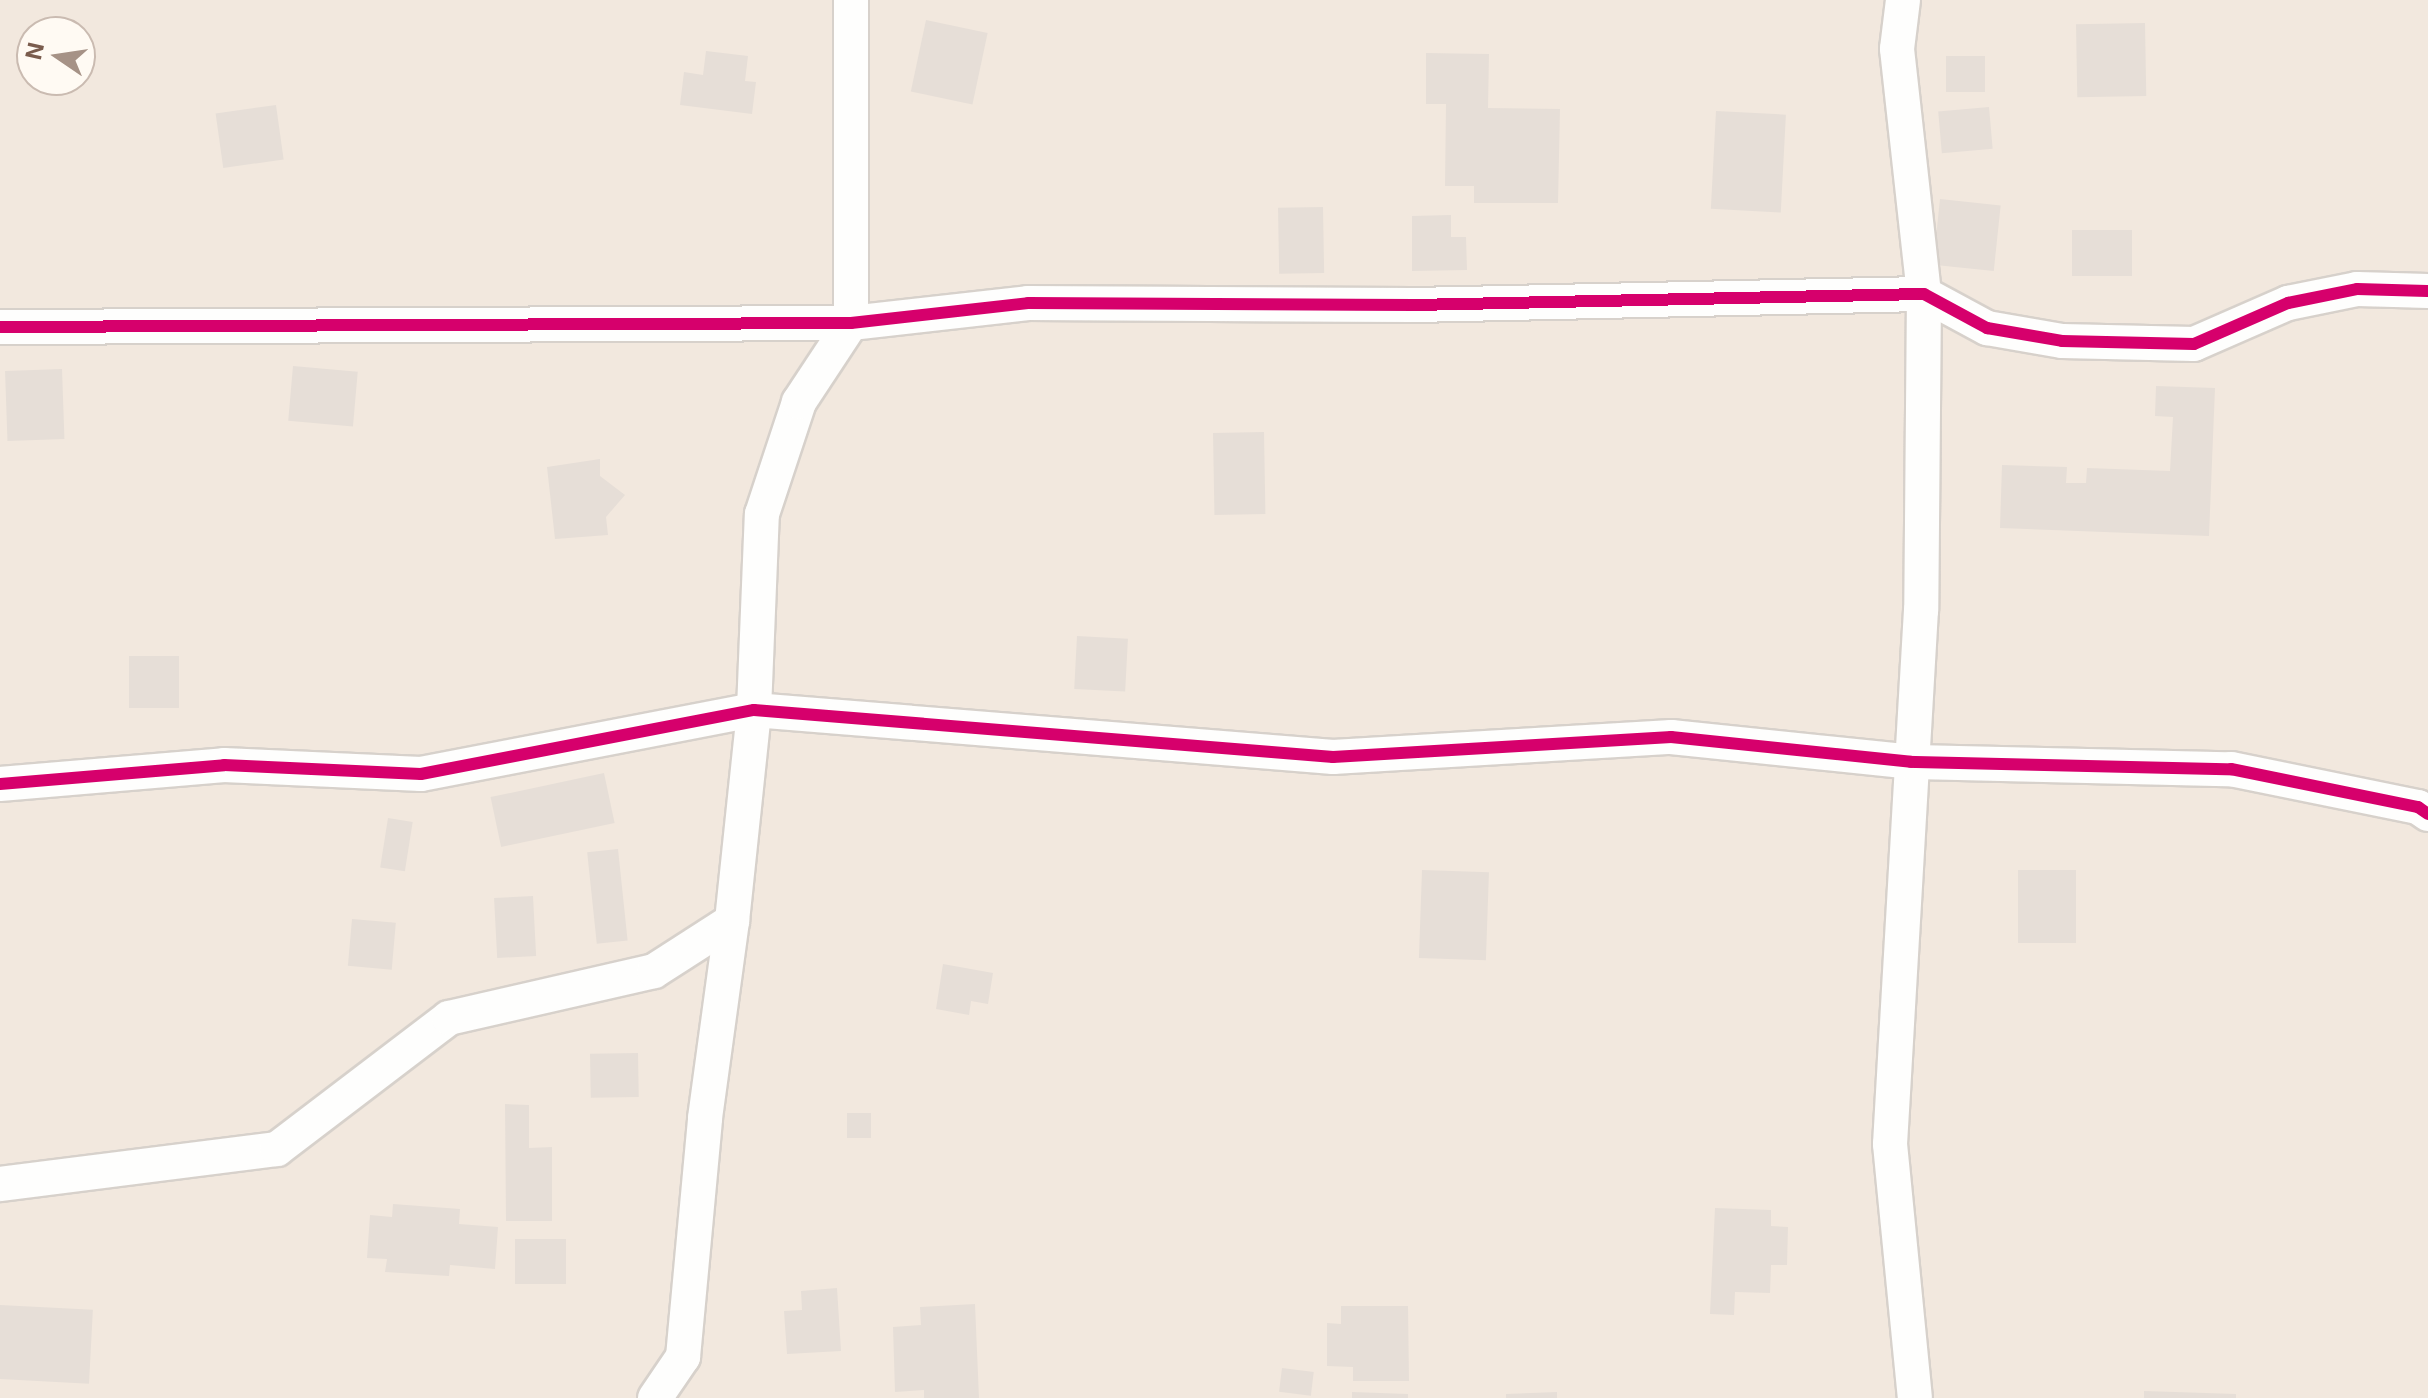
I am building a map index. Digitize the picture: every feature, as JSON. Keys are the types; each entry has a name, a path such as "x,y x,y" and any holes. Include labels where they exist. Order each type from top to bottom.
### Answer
{"street":[{"path":"655,1398 683,1357 705,1118 732,921 754,710 762,514 799,402 851,323 851,0"},
{"path":"1903,0 1897,49 1924,294 1921,610 1890,1144 1915,1398"},
{"path":"0,327 851,323 1028,303 1414,305 1924,294 1987,328 2062,341 2194,344 2288,303 2357,289 2428,291"},
{"path":"0,784 224,765 421,774 754,710 1333,757 1671,737 1911,762 2231,769 2418,807 2428,814"},
{"path":"0,1184 277,1149 449,1018 654,971 732,921"}],"shaded area":[{"path":"0,0 2428,0 2428,1398 0,1398"}],"building":[{"path":"926,20 988,33 972,105 911,91"},
{"path":"2145,23 2146,96 2077,97 2076,24"},
{"path":"706,51 748,56 745,81 756,82 752,114 680,105 684,72 703,75"},
{"path":"1426,53 1489,54 1488,108 1560,109 1558,203 1474,203 1474,186 1445,186 1446,104 1426,104"},
{"path":"1946,56 1985,56 1985,92 1946,92"},
{"path":"276,105 284,159 223,168 216,113"},
{"path":"1989,107 1993,149 1942,153 1938,111"},
{"path":"1716,111 1786,115 1781,213 1711,209"},
{"path":"1940,199 2001,205 1994,271 1933,265"},
{"path":"1323,207 1324,273 1279,274 1278,208"},
{"path":"1451,215 1451,237 1466,237 1467,270 1412,271 1412,216"},
{"path":"2072,230 2132,230 2132,276 2072,276"},
{"path":"293,366 358,372 353,426 288,421"},
{"path":"62,369 64,439 7,441 5,371"},
{"path":"2156,386 2215,388 2209,536 2000,528 2002,465 2067,467 2066,483 2086,483 2087,468 2170,471 2173,417 2155,416"},
{"path":"1264,432 1265,514 1214,515 1213,433"},
{"path":"600,459 600,476 625,495 606,517 608,535 555,539 547,467"},
{"path":"1077,636 1128,639 1125,692 1074,689"},
{"path":"129,656 179,656 179,708 129,708"},
{"path":"604,773 615,823 501,847 491,797"},
{"path":"388,818 413,822 405,871 380,867"},
{"path":"618,849 628,940 597,944 587,852"},
{"path":"1422,870 1489,872 1486,960 1419,958"},
{"path":"2018,870 2076,870 2076,943 2018,943"},
{"path":"533,896 536,956 497,958 494,898"},
{"path":"352,919 396,923 392,970 348,966"},
{"path":"943,964 993,973 988,1004 971,1001 969,1015 936,1009"},
{"path":"638,1053 639,1097 591,1098 590,1054"},
{"path":"505,1104 529,1105 529,1148 552,1147 552,1221 506,1221"},
{"path":"847,1113 871,1113 871,1138 847,1138"},
{"path":"393,1204 460,1209 459,1224 498,1227 495,1269 450,1265 449,1276 385,1272 387,1259 367,1258 370,1215 392,1217"},
{"path":"1715,1208 1771,1210 1771,1226 1788,1227 1787,1265 1771,1265 1770,1293 1735,1292 1734,1315 1710,1314"},
{"path":"515,1239 566,1239 566,1284 515,1284"},
{"path":"837,1288 841,1351 787,1354 784,1311 802,1310 801,1291"},
{"path":"975,1304 979,1398 924,1398 924,1390 895,1392 893,1327 921,1325 920,1307"},
{"path":"0,1305 93,1310 89,1384 0,1379"},
{"path":"1341,1306 1408,1306 1409,1381 1353,1381 1353,1367 1327,1366 1327,1323 1341,1324"},
{"path":"1282,1368 1314,1372 1311,1396 1279,1392"},
{"path":"2144,1391 2236,1394 2236,1398 2144,1398"},
{"path":"1352,1392 1408,1394 1408,1398 1352,1398"},
{"path":"1557,1392 1557,1398 1506,1398 1506,1394"}],"cycle path":[{"path":"0,327 851,323 1028,303 1414,305 1924,294 1987,328 2062,341 2194,344 2288,303 2357,289 2428,291"},
{"path":"0,784 224,765 421,774 754,710 1333,757 1671,737 1911,762 2231,769 2418,807 2428,814"}]}
